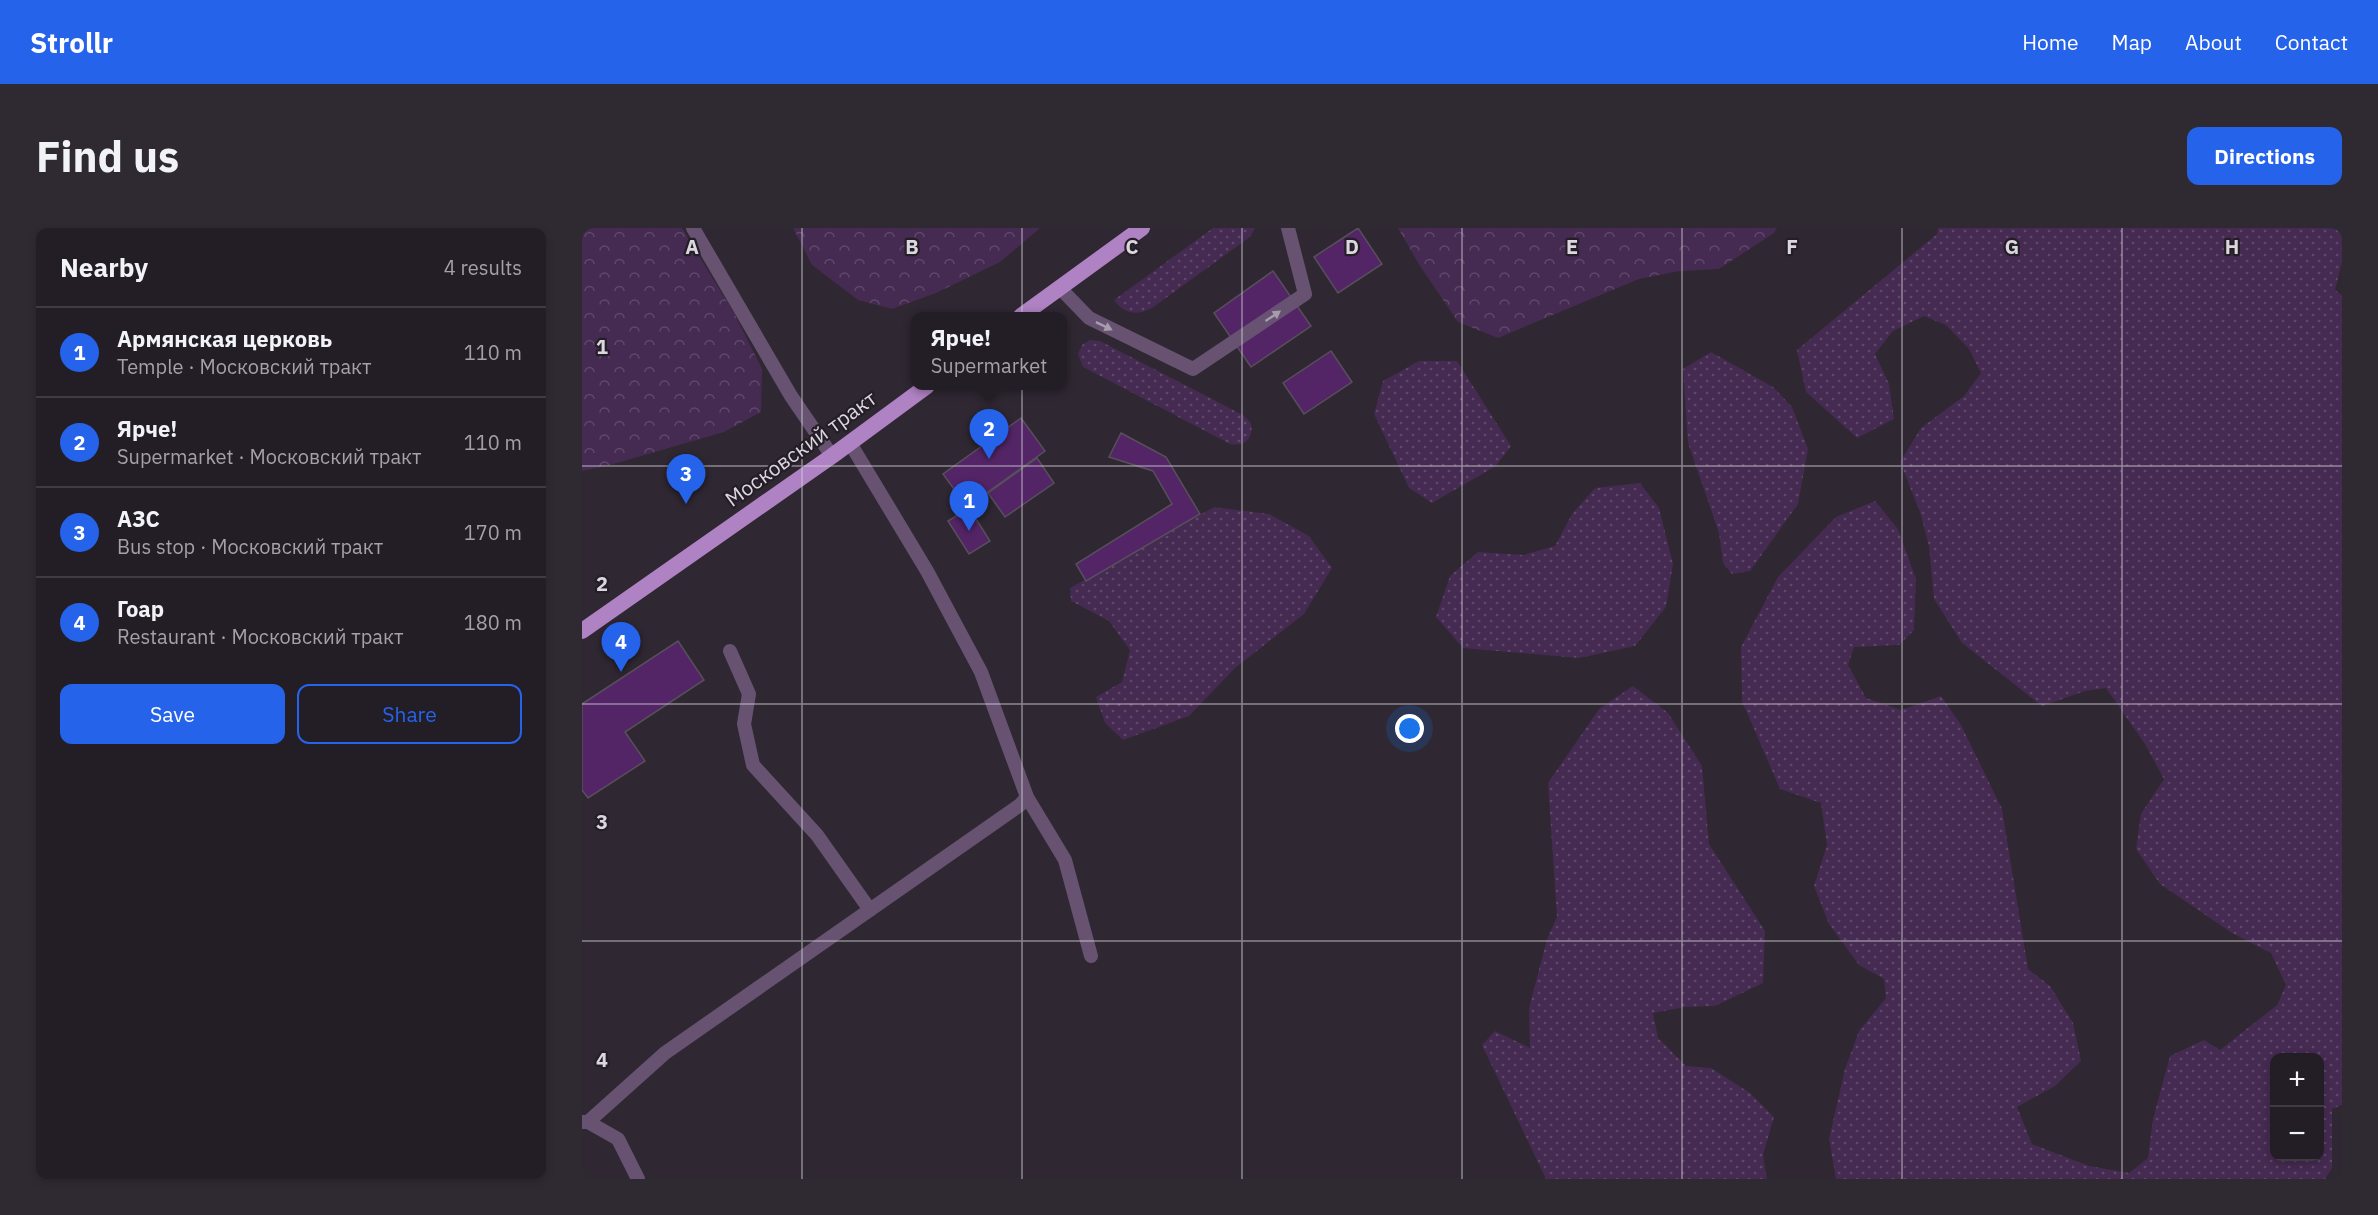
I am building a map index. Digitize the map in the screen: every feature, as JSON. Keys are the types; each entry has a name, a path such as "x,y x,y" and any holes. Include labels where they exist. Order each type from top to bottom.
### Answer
{"highway":[{"path":"1027,312 1142,228"},
{"name":"Московский тракт","path":"582,631 832,456 922,390"}],"lane":[{"path":"693,228 791,396 832,456"},
{"path":"1060,288 1089,318 1193,369 1305,294 1288,228"},
{"path":"850,443 927,571 981,672 1027,797 1065,860 1091,956"},
{"path":"730,651 749,694 744,724 753,765 817,835 870,910"},
{"path":"638,1179 618,1139 585,1122 665,1053 1020,805 1027,797"}],"green space":[{"path":"582,228 682,228 734,313 762,369 761,412 724,432 582,471"},
{"path":"793,228 1040,228 1000,262 936,293 892,309 858,300 812,265"},
{"path":"1213,228 1255,228 1250,237 1152,308 1136,313 1126,311 1114,300"},
{"path":"1398,228 1777,228 1774,233 1719,269 1680,271 1639,279 1498,338 1458,322 1420,266"},
{"path":"1938,228 2342,228 2342,262 2335,290 2342,295 2342,1105 2332,1109 2332,1168 2325,1179 1836,1179 1829,1139 1845,1069 1859,1031 1886,998 1884,979 1859,965 1829,924 1814,886 1827,845 1821,803 1780,789 1742,701 1741,647 1778,577 1836,517 1875,501 1898,529 1916,579 1914,630 1899,645 1854,647 1848,665 1866,698 1901,710 1941,696 1961,725 2002,809 2028,969 2050,986 2073,1023 2081,1061 2055,1086 2017,1107 2032,1144 2089,1166 2129,1173 2148,1158 2153,1119 2170,1056 2204,1040 2220,1050 2277,1005 2286,985 2271,953 2232,933 2160,884 2136,849 2141,814 2164,779 2145,744 2106,688 2085,691 2042,706 1962,643 1934,599 1929,546 1920,512 1900,462 1921,428 1964,396 1981,373 1969,349 1946,325 1924,316 1893,331 1875,354 1889,384 1894,419 1857,438 1806,392 1797,350 1937,234"},
{"path":"1090,340 1100,341 1243,415 1251,423 1250,437 1244,443 1230,444 1083,367 1078,354 1082,345"},
{"path":"1711,352 1773,387 1792,407 1808,449 1798,504 1750,571 1732,574 1723,563 1719,533 1688,443 1683,369"},
{"path":"1419,361 1457,361 1511,446 1496,466 1432,503 1409,488 1374,414 1383,381"},
{"path":"1640,483 1659,508 1673,564 1666,607 1635,646 1579,658 1463,648 1436,617 1450,576 1478,552 1523,555 1555,546 1572,514 1595,488"},
{"path":"1214,507 1269,514 1309,536 1332,568 1304,614 1235,668 1189,716 1123,740 1105,723 1096,697 1122,682 1130,650 1109,621 1071,601 1070,588"},
{"path":"1633,686 1668,713 1702,766 1709,844 1765,931 1763,983 1715,1006 1685,1007 1653,1013 1658,1038 1686,1066 1711,1068 1750,1093 1774,1117 1763,1155 1767,1179 1546,1179 1482,1045 1495,1031 1530,1048 1529,1008 1547,939 1557,917 1548,783 1599,709"}],"building":[{"path":"1358,228 1382,264 1338,293 1314,257"},
{"path":"1273,271 1311,326 1251,367 1214,313"},
{"path":"1331,351 1352,382 1304,414 1283,383"},
{"path":"1021,418 1045,451 967,507 943,474"},
{"path":"1121,433 1166,457 1200,514 1086,581 1076,564 1172,504 1153,471 1109,457"},
{"path":"1037,458 1054,483 1005,517 988,493"},
{"path":"969,508 990,541 969,554 948,521"},
{"path":"678,641 704,680 625,732 645,761 588,798 582,790 582,704"}],"place":[{"name":"Ярче!","path":"989,459"},
{"name":"АЗС","path":"686,504"},
{"name":"Армянская церковь","path":"969,531"},
{"name":"Гоар","path":"621,672"}]}
